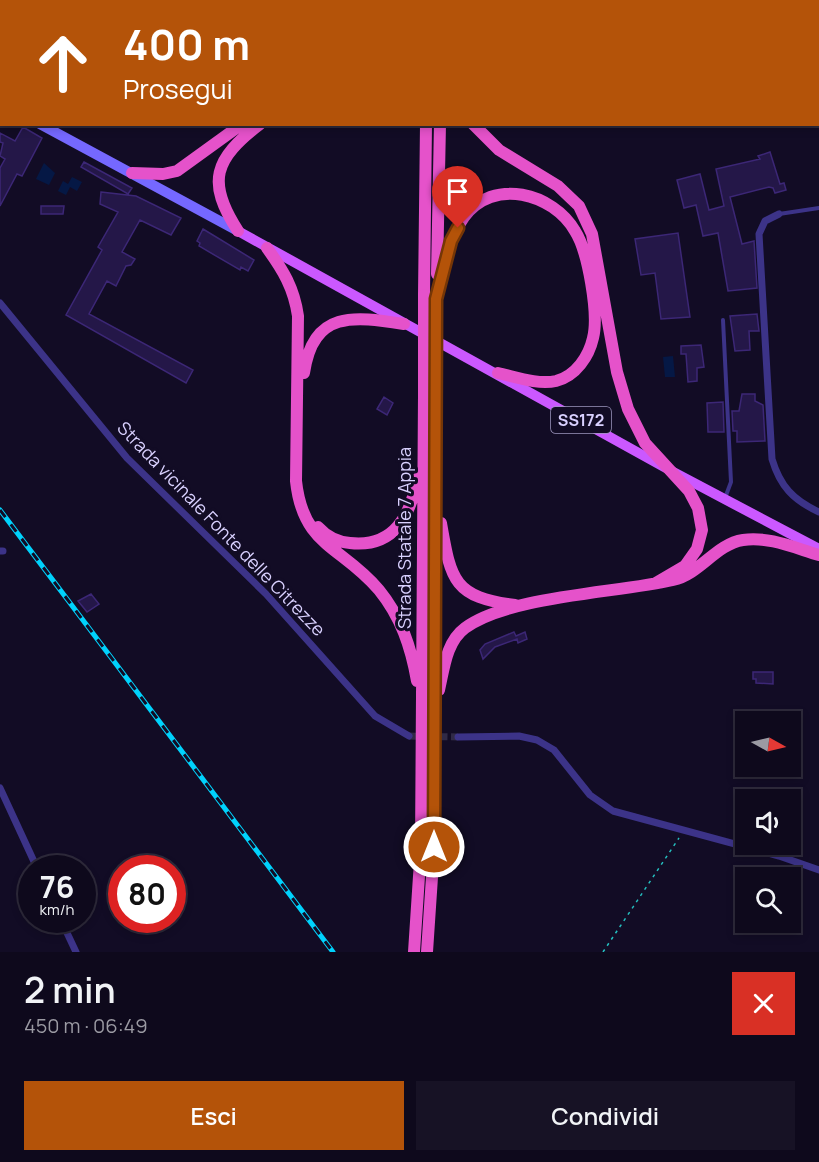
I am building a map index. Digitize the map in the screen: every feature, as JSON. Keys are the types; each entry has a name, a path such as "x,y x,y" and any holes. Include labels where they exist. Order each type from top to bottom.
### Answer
{"highway":[{"path":"132,173 177,171 239,126"},
{"path":"238,231 221,206 218,185 225,158 258,126"},
{"path":"421,126 426,145"},
{"name":"Strada Statale 7 Appia","path":"421,949 421,846 435,494 430,396 426,126"},
{"name":"Strada Statale 7 Appia","path":"430,297 440,126"},
{"path":"475,126 499,150 558,186 579,206 592,234 616,372 628,409 645,444 664,467 689,491 698,508 702,530 697,549 685,566 656,583"},
{"path":"430,297 451,241 465,216 486,200 510,193 536,197 558,208 576,232 585,260 592,300 594,336 586,357 574,372 557,381 537,381 498,373"},
{"path":"267,248 286,274 295,294 298,316 296,481 298,502 306,522 320,540 377,588 397,614 411,652 428,712"},
{"path":"404,324 354,318 339,320 314,340 306,356 303,376 302,432 304,501 311,519 325,535 343,543 363,545 382,540 398,528 412,504 423,450"},
{"name":"Strada Statale 7 Appia","path":"428,712 423,450 430,396"},
{"path":"435,494 449,569 465,591 485,601 522,606"},
{"path":"428,712 449,648 463,629 487,616 522,606 656,583 688,574 722,549 741,540 760,538 819,555"}],"main road":[{"name":"SS172","path":"44,126 404,324 498,373 664,467 819,549"}],"street":[{"path":"779,214 765,221 759,234 772,459 778,477 788,492 802,504 819,512"},
{"name":"Strada vicinale Fonte delle Citrezze","path":"0,303 127,458 266,594 375,716 409,736"},
{"path":"458,737 519,736 537,740 554,750 590,795 613,811 779,856 819,870"},
{"path":"0,788 31,855"},
{"path":"67,933 76,952"}],"lane":[{"path":"779,214 819,208"},
{"path":"723,320 732,482 725,499"}],"path":[{"path":"603,952 684,830"}],"water":[{"path":"44,163 55,173 49,185 36,179"},
{"path":"72,177 82,182 77,191 70,187 66,195 58,191 63,181 68,184"},
{"path":"673,356 675,377 665,377 663,357"}],"building":[{"path":"23,127 42,138 22,176 17,174 0,206 0,168 5,159 0,156 3,143 0,142 0,133 15,141"},
{"path":"770,152 780,184 784,183 786,190 775,193 773,188 769,187 730,197 742,244 754,241 757,288 728,291 718,233 703,236 696,205 684,208 677,180 700,174 709,210 724,206 716,169 760,159 758,156"},
{"path":"84,162 132,188 128,194 81,167"},
{"path":"101,192 136,196 181,218 171,235 140,220 122,252 135,259 131,265 126,266 116,286 107,281 89,314 193,370 186,383 66,315 102,250 98,247 118,212 100,204"},
{"path":"41,206 64,206 63,214 41,214"},
{"path":"203,229 254,260 248,271 241,267 240,270 199,246 200,243 197,241"},
{"path":"678,233 690,317 661,319 655,273 641,275 635,239"},
{"path":"757,314 759,331 749,331 750,350 735,351 730,316"},
{"path":"701,345 704,367 697,368 697,381 688,382 686,354 681,354 681,346"},
{"path":"742,394 755,394 755,401 763,405 765,441 737,442 737,431 733,431 732,411 739,411"},
{"path":"384,397 393,403 387,415 377,409"},
{"path":"723,402 724,432 708,432 707,403"},
{"path":"91,594 99,604 87,612 78,601"},
{"path":"514,632 516,636 525,632 527,639 518,643 517,639 495,647 483,659 480,650 485,644"},
{"path":"753,672 773,672 773,684 756,683 756,679 753,679"}],"tunnel":[{"path":"409,736 458,737"}],"railway":[{"path":"0,510 333,952"}],"route":[{"path":"434,847 436,299 451,241 458,228"}]}
